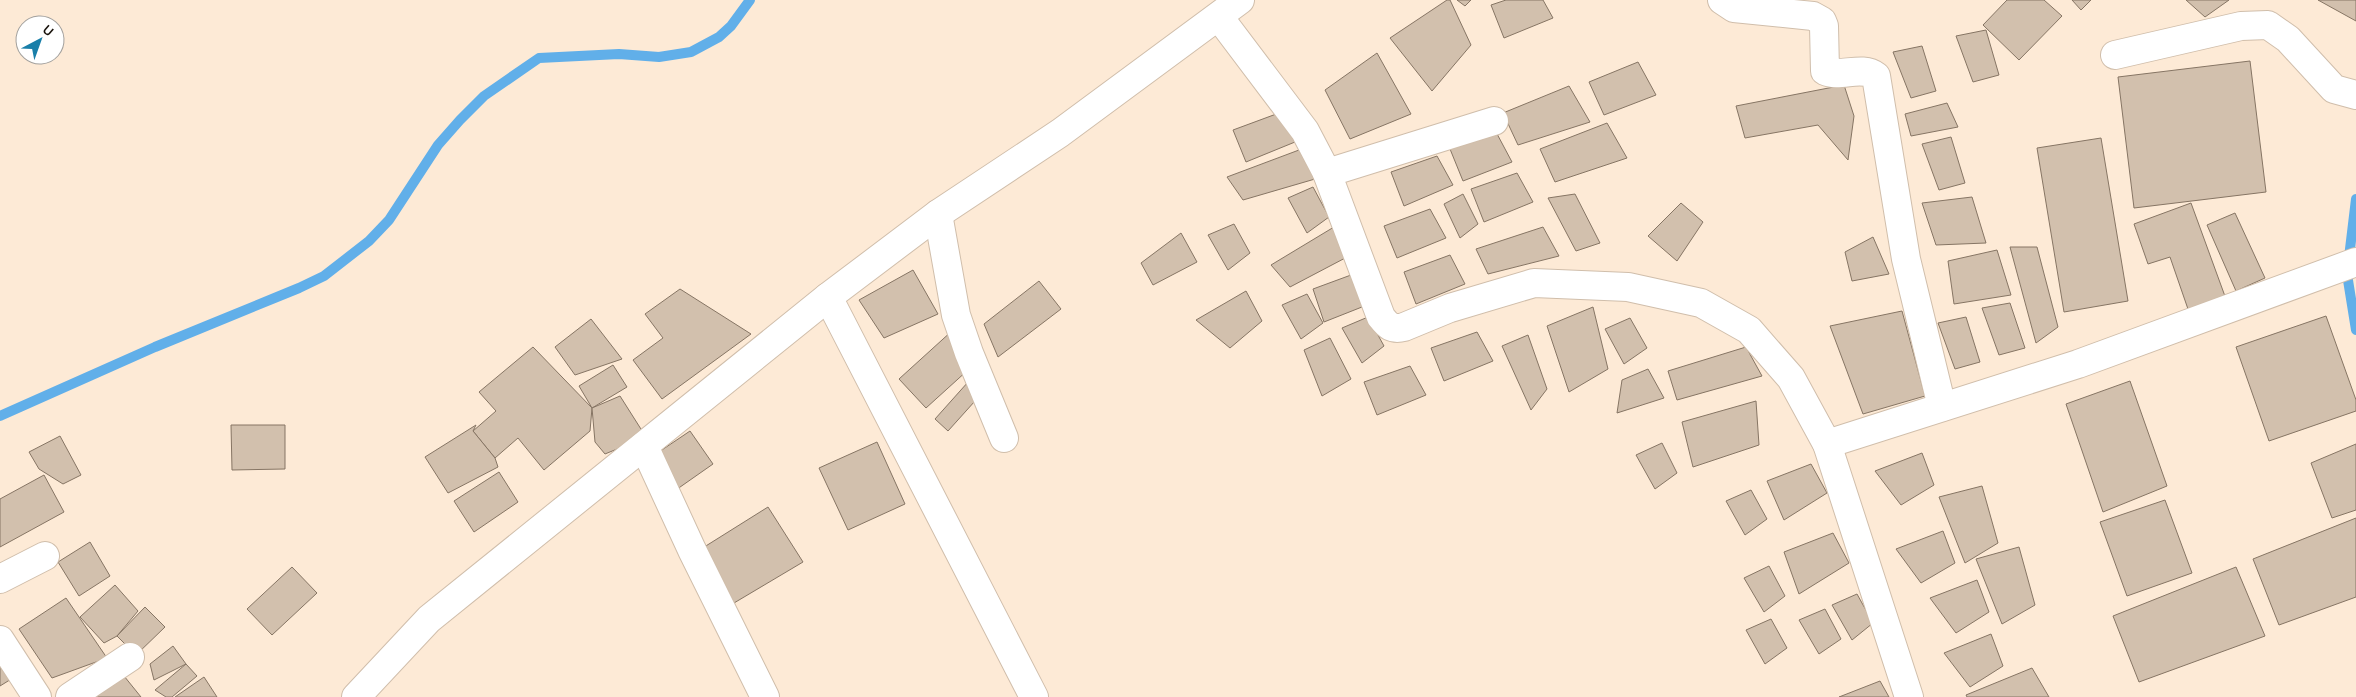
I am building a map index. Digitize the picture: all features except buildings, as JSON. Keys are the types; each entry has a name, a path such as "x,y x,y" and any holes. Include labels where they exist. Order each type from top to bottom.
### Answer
{"street":[{"path":"356,697 429,619 828,297 938,214 1060,133 1240,0"},
{"path":"1722,0 1734,8 1813,16 1822,21 1824,26 1825,71 1832,73 1868,72 1876,76 1906,259 1942,407"},
{"path":"1219,17 1305,131 1327,173 1381,317 1388,327 1404,328 1450,308 1534,283 1628,287 1701,303 1749,330 1790,378 1826,444 1909,697"},
{"path":"2115,55 2241,26 2268,25 2288,39 2345,92"},
{"path":"1327,173 1494,121"},
{"path":"938,214 956,314 969,353 1004,438"},
{"path":"1826,444 2087,361 2356,262"},
{"path":"828,297 1034,697"},
{"path":"644,446 692,550 765,697"},
{"path":"0,579 45,556"},
{"path":"0,640 37,697"},
{"path":"70,697 130,657"}],"waterway":[{"path":"0,416 155,347 324,276 369,241 389,220 438,145 460,120 484,96 539,58 619,54 659,57 691,52 719,37 731,26 750,0"},
{"path":"2356,199 2347,274 2356,330"}]}
